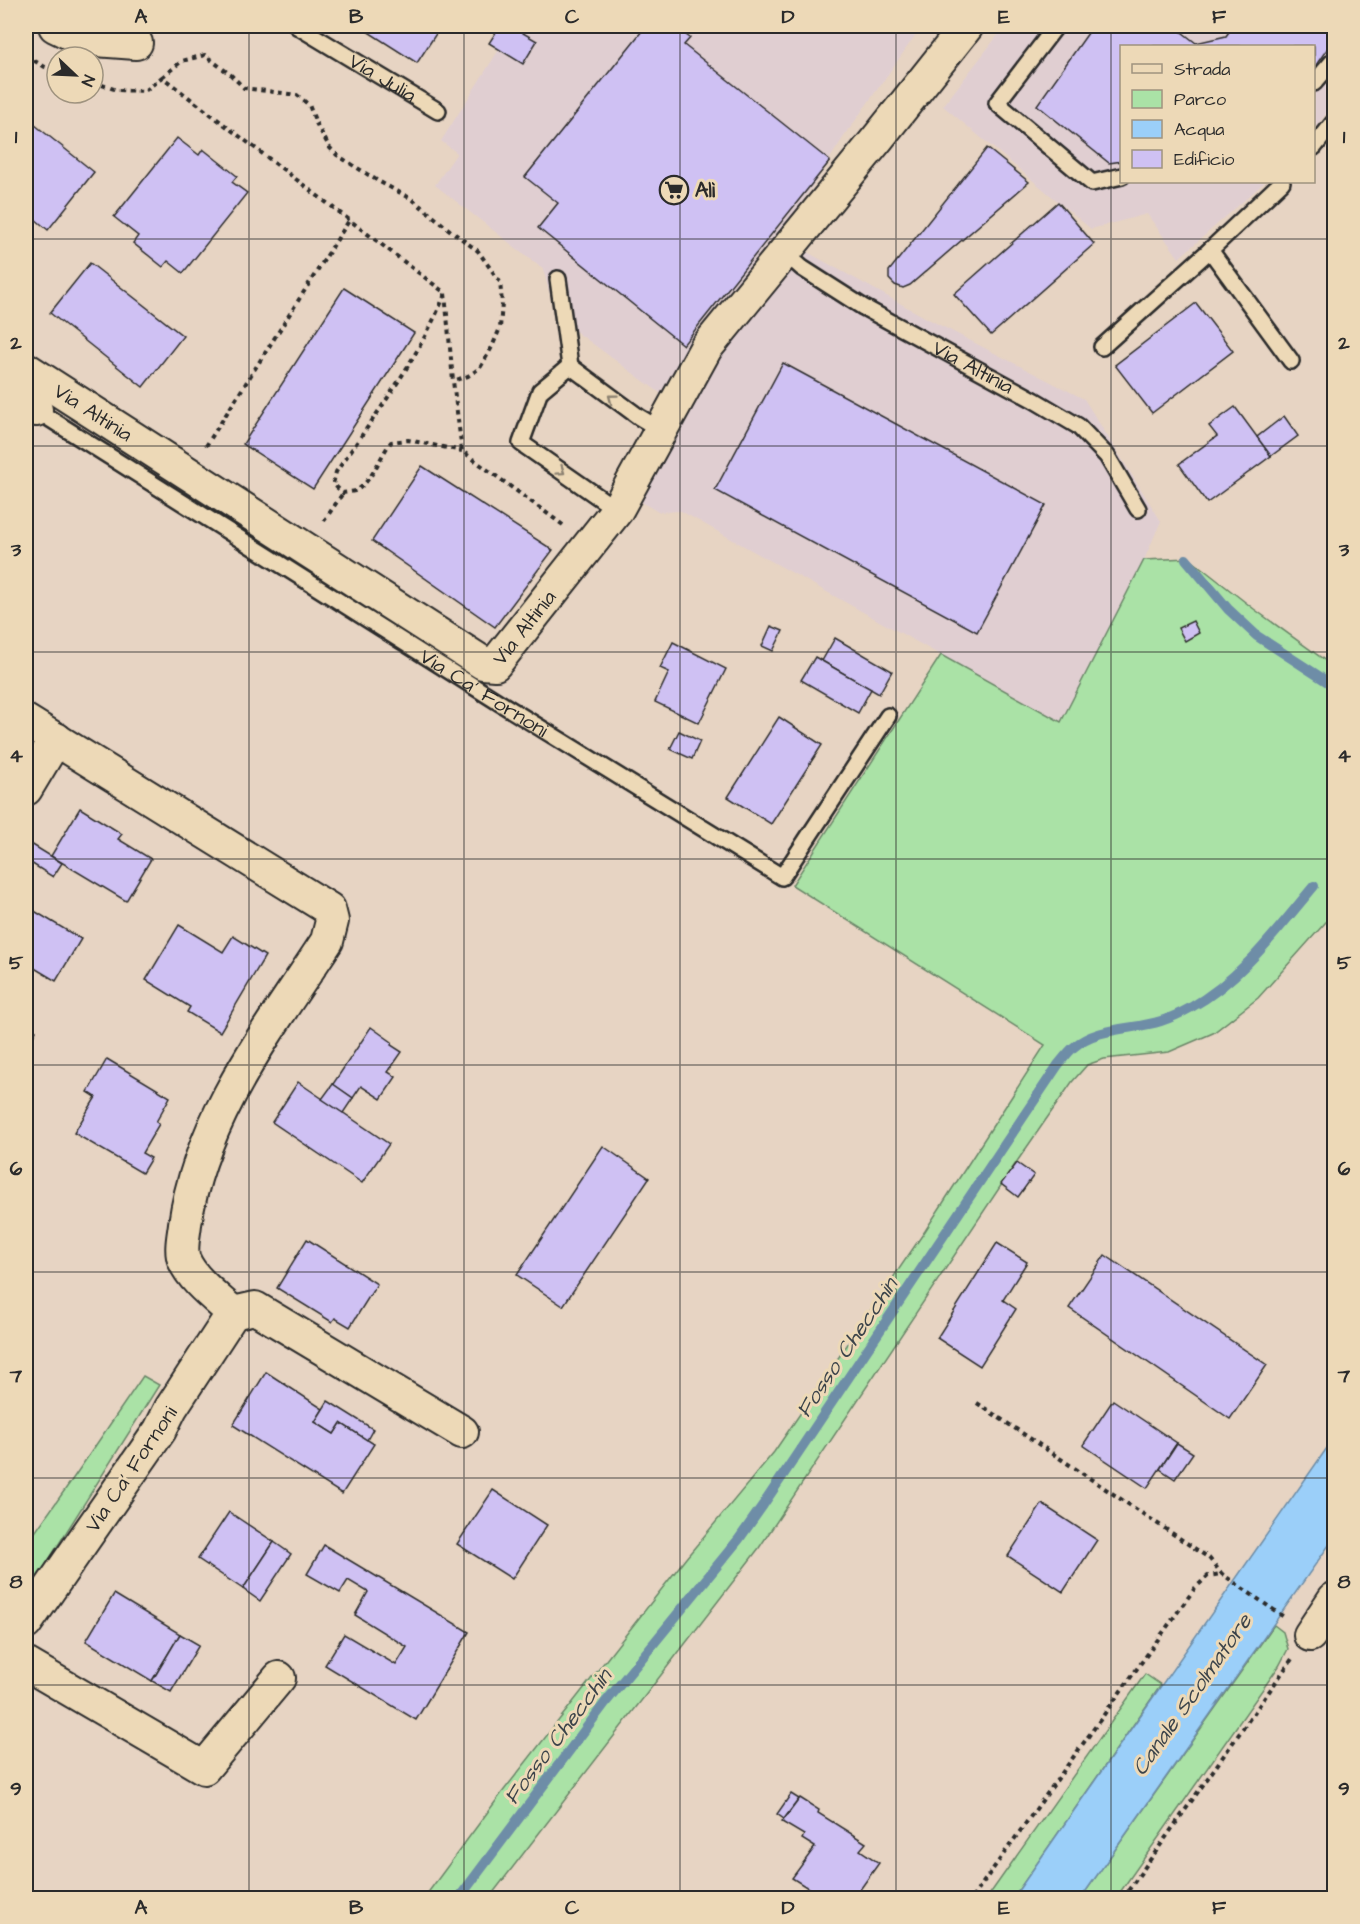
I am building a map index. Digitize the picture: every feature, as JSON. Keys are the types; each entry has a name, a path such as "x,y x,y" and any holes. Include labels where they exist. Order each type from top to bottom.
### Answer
{"street":[{"name":"Via Altinia","path":"26,369 483,663 495,664 617,510 706,348 967,26"},
{"path":"76,30 136,43"},
{"path":"26,721 329,909 332,921 327,941 257,1048 230,1094 211,1137 188,1208 183,1259 195,1276 234,1313 255,1308 462,1432"},
{"path":"26,789 56,740"},
{"name":"Via Ca' Fornoni","path":"26,1623 160,1430 171,1408 234,1313"},
{"path":"1298,1627 1335,1599"},
{"path":"26,1664 204,1768 279,1678"}],"lane":[{"name":"Via Julia","path":"297,26 438,111"},
{"path":"1056,26 997,103 1092,183 1120,176"},
{"path":"1315,82 1335,60"},
{"path":"1315,146 1335,122"},
{"path":"1102,347 1281,183"},
{"path":"1210,250 1291,361"},
{"name":"Via Altinia","path":"784,252 802,268 863,307 1078,426 1107,456 1138,509"},
{"path":"558,279 570,366 639,417 661,430"},
{"path":"570,366 540,391 521,443 617,510"},
{"name":"Via Ca' Fornoni","path":"31,407 510,709 782,877 888,716"}],"path":[{"path":"105,86 117,90 145,91 182,61 205,55 244,88 297,95 309,105 316,123 330,148 337,155 412,199 478,251 500,282 502,303 500,328 492,347 480,368 468,376 453,381"},
{"path":"26,56 45,68"},
{"path":"162,77 445,293 462,451"},
{"path":"206,446 350,219"},
{"path":"343,493 333,484 336,472 408,364 437,314 445,293"},
{"path":"324,521 343,493 357,490 362,485 391,442 408,440 462,451 567,527"},
{"path":"977,1403 1209,1558 1222,1574 1298,1627"},
{"path":"972,1899 1195,1588 1208,1576 1222,1574"},
{"path":"1123,1899 1282,1674"}],"shaded area":[{"path":"514,26 922,26 843,138 780,237 932,321 1084,399 1161,521 1144,560 1061,722 681,511 658,512 617,487 667,398 556,317 543,269 435,185 457,153 441,141"},
{"path":"1005,26 1334,26 1334,104 1315,128 1315,45 1120,45 1120,183 1264,183 1179,258 1147,214 1091,229 943,106"}],"green space":[{"path":"1189,558 1334,667 1334,913 1258,998 1213,1033 1169,1052 1104,1059 1087,1065 1072,1082 1018,1160 759,1548 489,1898 424,1898 501,1794 686,1558 774,1452 925,1231 1045,1045 792,885 941,655 1061,722 1144,560"},
{"path":"143,1376 159,1385 26,1596 26,1545"},
{"path":"1274,1625 1283,1632 1288,1649 1279,1666 1116,1898 1081,1898"},
{"path":"1145,1674 1161,1685 1013,1898 987,1898"}],"water":[{"name":"Canale Scolmatore","path":"1334,1438 1334,1538 1081,1898 1013,1898"}],"building":[{"path":"359,26 441,26 417,63"},
{"path":"500,26 511,26 537,41 523,64 489,43"},
{"name":"Alì","path":"646,26 674,26 690,38 684,45 830,161 683,345 538,228 558,203 525,177"},
{"path":"1093,26 1174,26 1196,43 1226,36 1233,26 1334,26 1334,39 1315,67 1315,45 1120,45 1120,161 1109,163 1037,105"},
{"path":"35,125 94,172 48,230 28,213 26,216 26,136"},
{"path":"177,138 199,155 203,149 237,176 232,182 247,193 183,273 168,261 163,267 133,243 138,236 114,217"},
{"path":"987,148 1029,182 910,285 903,288 895,285 889,279 889,271"},
{"path":"1058,202 1094,244 991,335 954,294"},
{"path":"90,263 183,336 143,387 50,313"},
{"path":"344,288 414,333 313,489 243,444"},
{"path":"1196,303 1233,351 1152,413 1115,365"},
{"path":"783,363 1046,505 977,632 715,490"},
{"path":"1235,407 1271,456 1207,503 1179,464 1217,436 1209,426"},
{"path":"1284,416 1298,436 1271,456 1257,437"},
{"path":"422,466 553,550 495,627 372,541"},
{"path":"1193,621 1199,633 1185,641 1178,628"},
{"path":"771,626 783,631 773,651 762,646"},
{"path":"835,638 892,671 879,694 822,661"},
{"path":"673,642 726,669 699,723 655,702 669,672 660,668"},
{"path":"815,657 871,689 858,713 801,680"},
{"path":"779,717 822,745 771,824 728,797"},
{"path":"679,731 700,741 692,759 670,749"},
{"path":"80,808 122,834 118,839 151,859 126,901 51,856"},
{"path":"31,844 62,863 53,877 26,860 26,853"},
{"path":"26,906 81,939 56,981 26,963"},
{"path":"179,925 223,952 233,936 265,956 220,1032 187,1012 190,1007 146,980"},
{"path":"26,1025 36,1031 26,1049"},
{"path":"371,1027 402,1052 388,1072 396,1077 381,1099 361,1086 353,1098 333,1084"},
{"path":"107,1059 170,1097 156,1122 159,1124 142,1153 151,1158 142,1173 74,1133 96,1097 88,1092"},
{"path":"298,1082 389,1144 362,1183 272,1122"},
{"path":"333,1084 353,1098 343,1113 322,1099"},
{"path":"603,1146 649,1178 563,1306 517,1275"},
{"path":"1017,1163 1034,1175 1018,1197 1001,1184"},
{"path":"307,1239 377,1284 350,1327 335,1318 332,1322 277,1288"},
{"path":"997,1243 1027,1262 1003,1300 1016,1309 980,1366 937,1338"},
{"path":"1105,1255 1267,1365 1230,1419 1069,1308"},
{"path":"266,1372 323,1409 315,1422 334,1434 341,1423 374,1444 342,1494 233,1425"},
{"path":"1113,1400 1177,1443 1147,1488 1083,1445"},
{"path":"328,1401 373,1429 367,1440 341,1423 334,1434 315,1422"},
{"path":"1177,1443 1193,1453 1175,1479 1160,1469"},
{"path":"493,1490 547,1525 512,1579 457,1544"},
{"path":"1042,1504 1097,1540 1063,1592 1008,1556"},
{"path":"229,1512 274,1542 243,1589 198,1559"},
{"path":"274,1542 291,1554 260,1601 243,1589"},
{"path":"324,1545 469,1632 416,1720 325,1665 344,1634 396,1665 407,1647 355,1615 368,1592 348,1580 340,1593 307,1574"},
{"path":"114,1594 180,1634 152,1681 86,1641"},
{"path":"180,1634 199,1645 171,1692 152,1681"},
{"path":"791,1794 799,1799 784,1819 777,1814"},
{"path":"800,1798 819,1810 818,1813 866,1843 860,1850 879,1863 854,1898 824,1898 792,1878 815,1847 802,1839 804,1835 782,1822"}],"waterway":[{"name":"Fosso Checchin","path":"1186,559 1228,609 1257,636 1334,686"},
{"name":"Fosso Checchin","path":"459,1898 605,1703 739,1539 1058,1065 1074,1047 1093,1036 1165,1020 1209,996 1258,953 1314,886"}],"place":[{"name":"Alì","path":"674,190"}]}
